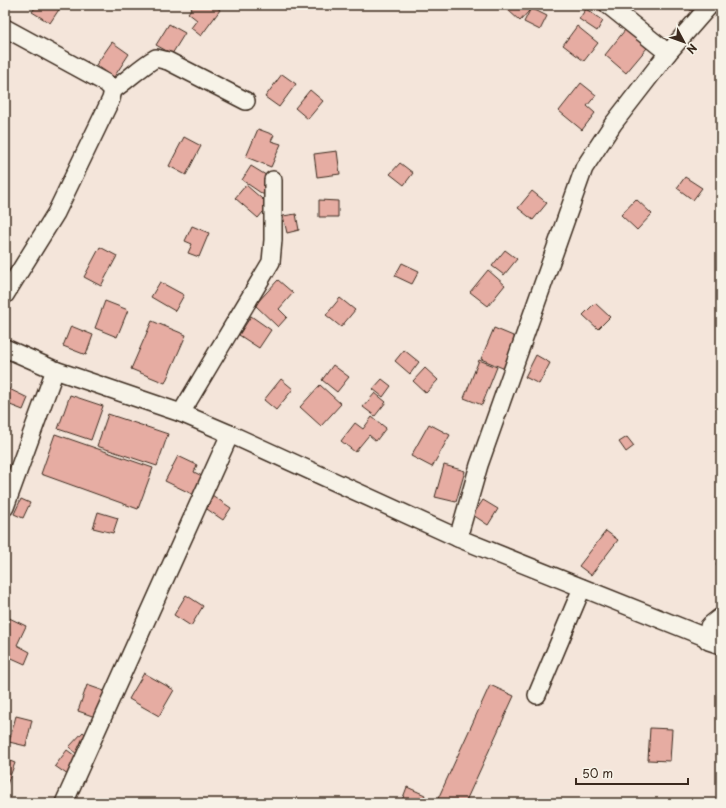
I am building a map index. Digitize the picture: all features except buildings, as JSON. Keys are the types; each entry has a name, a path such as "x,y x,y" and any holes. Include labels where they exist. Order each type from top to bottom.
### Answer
{"main road":[{"path":"721,619 711,627 709,639 721,643"}],"street":[{"path":"608,5 668,53"},
{"path":"458,538 479,465 584,168 613,124 668,53 710,5"},
{"path":"5,28 106,83 112,90 111,99 56,213 5,295"},
{"path":"112,90 127,80 143,65 156,58 168,61 246,101"},
{"path":"181,413 271,262 273,240 273,180"},
{"path":"5,348 55,370 181,413 458,538 721,643"},
{"path":"5,507 55,370"},
{"path":"64,803 230,434"},
{"path":"537,696 582,588"}]}
